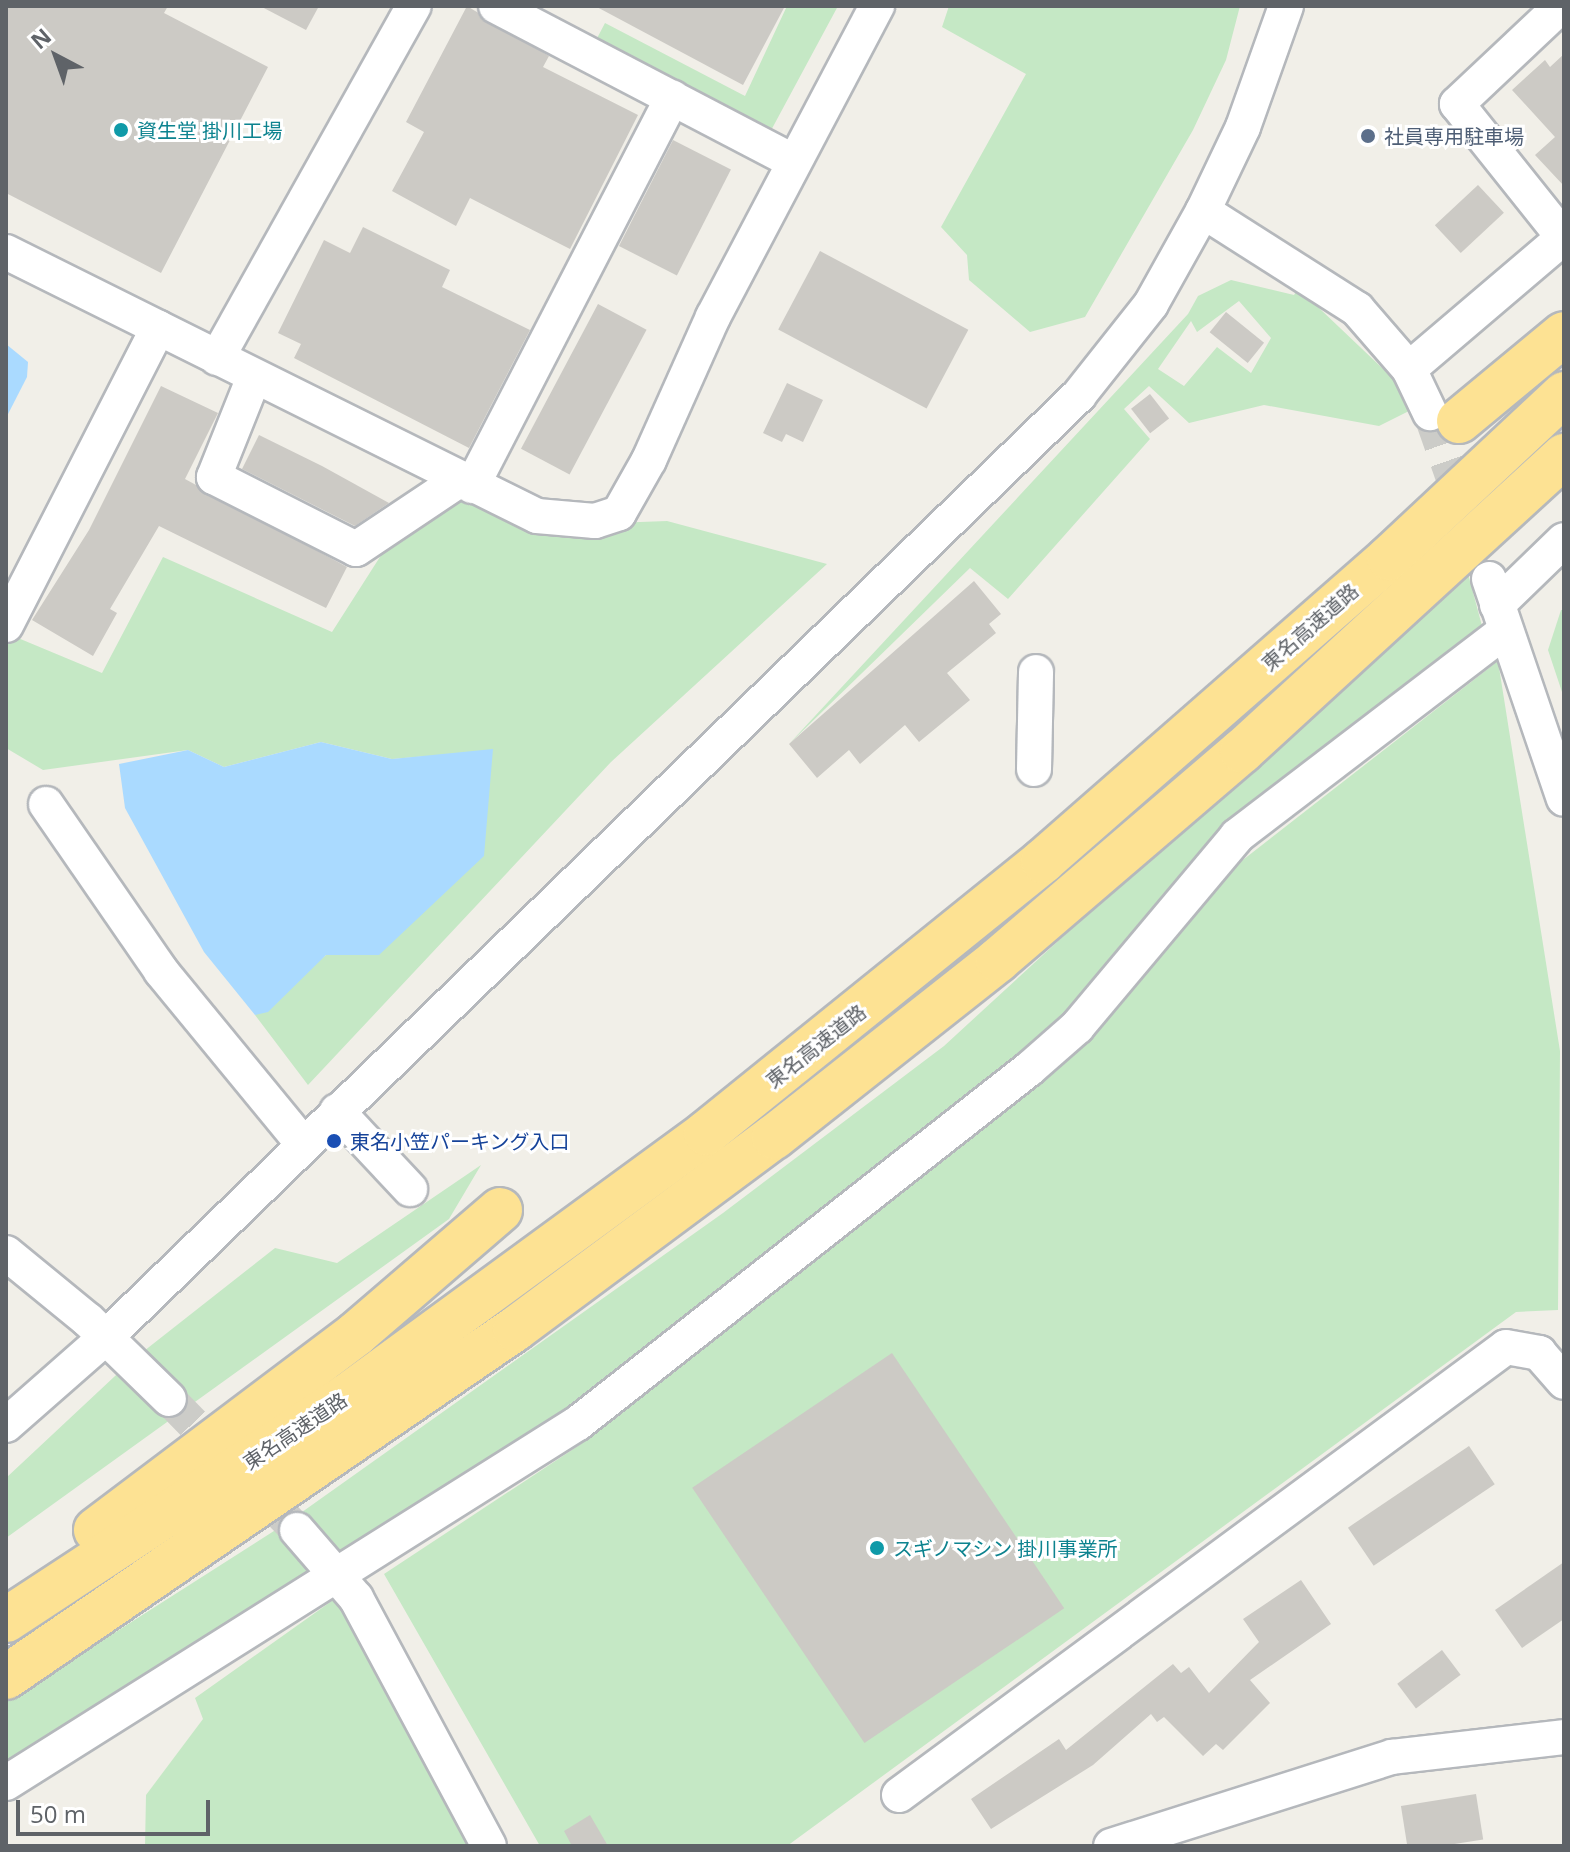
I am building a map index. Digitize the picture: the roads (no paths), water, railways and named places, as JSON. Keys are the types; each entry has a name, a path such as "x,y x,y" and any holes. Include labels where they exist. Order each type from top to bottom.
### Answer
{"highway":[{"path":"1444,417 1564,334"},
{"name":"東名高速道路","path":"6,1620 347,1396 706,1133 1043,861 1389,558 1564,394"},
{"path":"6,1677 479,1355 774,1137 998,960 1242,751 1564,456"},
{"path":"6,1594 356,1334 500,1210"}],"street":[{"path":"217,358 414,6"},
{"path":"496,6 794,162"},
{"path":"6,252 465,483 537,516 595,521 619,513 794,162 877,6"},
{"path":"6,1425 105,1338 1079,395 1151,304 1203,211 1243,127 1286,6"},
{"path":"1409,369 1564,238 1457,104 1561,6"},
{"path":"254,377 214,477 356,549 465,483 672,98"},
{"path":"1203,211 1357,309 1409,369 1444,417"},
{"path":"6,625 158,328"},
{"path":"6,1783 578,1423 1029,1069 1077,1027 1237,836 1497,605 1564,540"},
{"path":"1497,605 1564,799"},
{"path":"1034,769 1036,672"},
{"path":"46,804 161,971 303,1144"},
{"path":"337,1111 410,1189"},
{"path":"6,1253 105,1338 169,1399"},
{"path":"899,1795 1506,1347 1539,1353 1564,1382"},
{"path":"297,1530 356,1598 489,1846"},
{"path":"1111,1846 1392,1757 1564,1737"}],"water":[{"path":"6,344 28,362 27,377 6,418"},
{"path":"321,742 392,759 493,749 484,856 379,955 326,955 268,1012 255,1015 204,952 125,808 119,764 188,750 224,767"}],"tunnel":[{"path":"1430,413 1466,515"},
{"path":"169,1399 297,1530"}],"place":[{"name":"資生堂 掛川工場","path":"121,130"},
{"name":"社員専用駐車場","path":"1368,136"},
{"name":"東名小笠パーキング入口","path":"334,1141"},
{"name":"スギノマシン 掛川事業所","path":"877,1548"}]}
